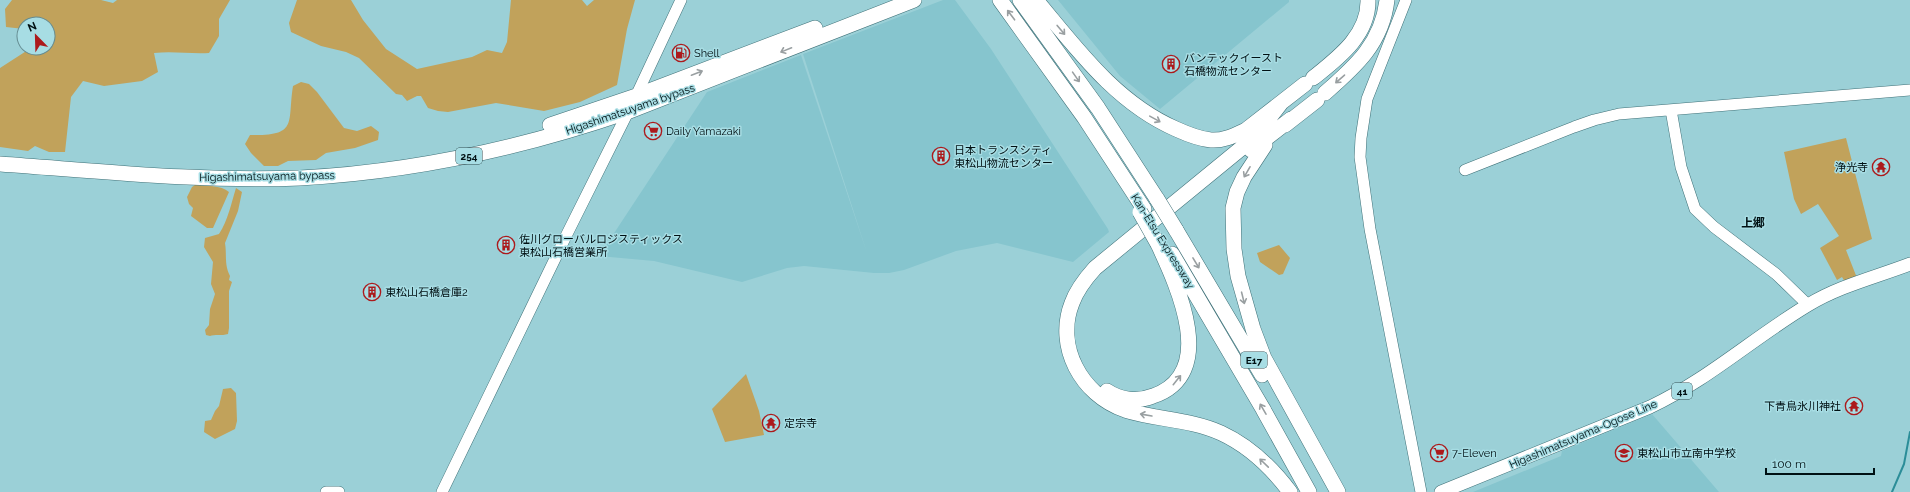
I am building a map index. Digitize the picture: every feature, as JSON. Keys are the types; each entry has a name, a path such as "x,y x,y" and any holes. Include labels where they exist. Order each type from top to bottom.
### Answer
{"highway":[{"name":"Higashimatsuyama bypass","path":"0,156 186,168 286,169 354,164 422,156 475,145 567,121 888,0"},
{"name":"Higashimatsuyama bypass","path":"0,164 203,178 299,178 345,175 396,169 473,155 579,128 627,112 914,0"},
{"name":"Kan-Etsu Expressway","path":"1000,0 1084,117 1229,350 1309,492"},
{"name":"Kan-Etsu Expressway","path":"1020,0 1098,108 1157,199 1278,402 1328,492"},
{"path":"1036,0 1073,44 1115,90 1133,105 1151,117 1187,134 1212,140 1236,135 1246,130 1334,61 1353,41 1362,27 1366,15 1368,0"},
{"path":"1353,41 1362,12 1359,0"},
{"path":"1355,65 1367,46 1372,31 1377,0"},
{"path":"1161,242 1184,310 1188,329 1187,360 1178,380 1159,395 1136,400 1123,398 1111,394 1100,387 1084,367 1078,354 1075,329 1081,302 1088,289 1098,277 1128,250 1321,96 1355,65 1376,40 1382,26 1388,0"},
{"path":"1281,103 1256,135 1244,146 1095,268 1077,290 1071,303 1067,330 1068,344 1075,367 1082,378 1100,397 1124,409 1192,423 1222,434 1236,441 1260,459 1290,492"},
{"path":"1291,119 1264,146 1244,176 1237,192 1233,208 1234,249 1244,302 1264,358 1338,492"}],"main road":[{"name":"Higashimatsuyama-Ogose Line","path":"1440,492 1650,407 1679,393 1808,305 1846,287 1910,264"}],"street":[{"path":"442,492 636,96 681,0"},
{"path":"1406,0 1367,99 1360,138 1360,157 1370,228 1421,492"},
{"path":"1465,170 1594,120 1619,114 1910,90"},
{"path":"1671,110 1681,168 1695,210 1714,227 1776,274 1808,305"},
{"path":"326,492 339,492"}],"shaded area":[{"path":"12,0 101,0 113,3 117,0 230,0 219,19 219,36 209,53 154,53 158,72 142,81 104,86 83,81 71,97 65,152 49,152 35,146 28,151 0,147 0,68 19,56 56,56 56,16 16,16 16,28 6,27 5,9"},
{"path":"297,0 351,0 363,20 386,49 417,69 472,57 487,50 502,53 507,42 511,0 582,0 587,6 594,0 635,0 627,29 617,85 580,102 544,111 496,103 448,112 428,108 421,96 417,96 407,101 402,95 396,94 359,58 346,52 321,46 291,32 289,23"},
{"path":"943,0 955,0 991,49 1108,229 1109,232 1073,262 997,243 956,251 904,270 889,273 874,273 804,266 787,268 742,282 654,261 599,256 707,92 801,55 867,253 803,54"},
{"name":"バンテックイースト 石橋物流センター","path":"1058,0 1289,0 1289,2 1160,109 1120,76"},
{"path":"301,82 309,84 317,92 344,128 357,131 371,126 379,132 378,140 355,148 326,153 316,160 288,161 278,166 264,166 251,153 245,144 250,135 266,135 284,130 288,125 290,118 293,86"},
{"path":"1846,138 1872,239 1846,250 1857,278 1845,282 1842,277 1837,280 1820,248 1839,236 1818,204 1801,214 1794,199 1784,152"},
{"path":"195,185 218,187 229,192 213,228 207,228 191,216 193,208 189,204 187,197 192,187"},
{"path":"236,188 242,192 238,211 225,243 226,263 230,276 229,280 232,282 229,291 228,334 210,336 206,335 205,330 209,325 210,309 215,294 211,284 213,262 204,247 205,238 219,234 227,218"},
{"path":"1279,245 1290,258 1283,274 1279,275 1260,262 1257,253"},
{"path":"746,374 759,411 764,435 725,442 712,409"},
{"path":"231,388 236,393 237,421 235,429 215,439 204,432 205,421 211,420 219,406 223,389"},
{"name":"東松山市立南中学校","path":"1652,414 1719,492 1473,492 1561,456 1562,451"}],"waterway":[{"path":"1892,492 1904,464 1910,432"}],"place":[{"name":"Shell","path":"681,53"},
{"name":"バンテックイースト 石橋物流センター","path":"1171,64"},
{"name":"Daily Yamazaki","path":"653,131"},
{"name":"日本トランスシティ 東松山物流センター","path":"941,156"},
{"name":"浄光寺","path":"1881,167"},
{"name":"佐川グローバルロジスティックス 東松山石橋営業所","path":"506,245"},
{"name":"東松山石橋倉庫2","path":"372,292"},
{"name":"下青鳥氷川神社","path":"1854,406"},
{"name":"定宗寺","path":"771,423"},
{"name":"7-Eleven","path":"1439,453"},
{"name":"東松山市立南中学校","path":"1624,453"}],"district":[{"name":"上郷","path":"1753,223"}]}
